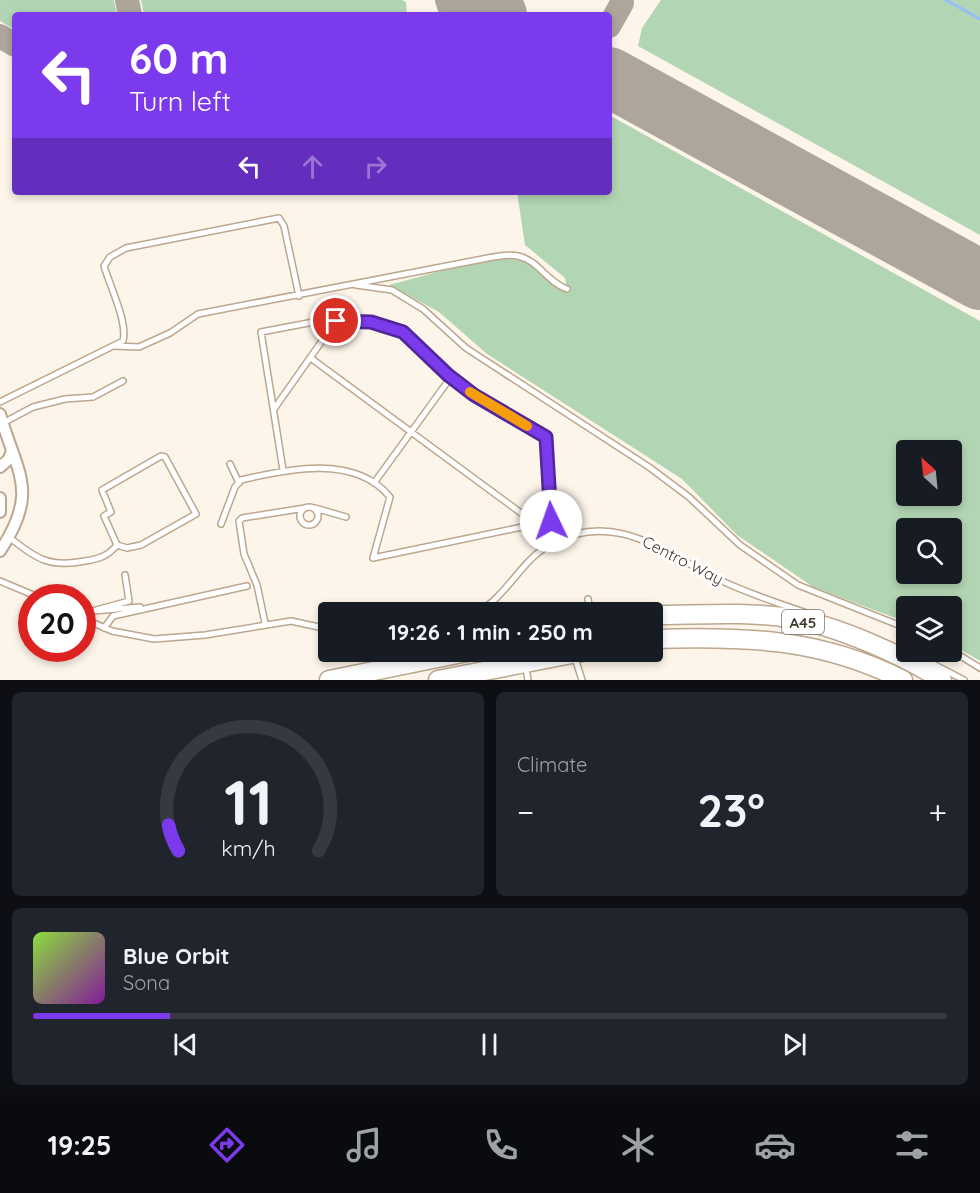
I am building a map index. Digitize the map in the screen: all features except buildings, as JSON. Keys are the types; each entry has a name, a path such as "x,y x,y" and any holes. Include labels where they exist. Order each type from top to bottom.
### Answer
{"highway":[{"name":"A45","path":"663,615 736,613 791,618 866,641 923,668 942,680"},
{"name":"A45","path":"663,639 714,637 793,643 833,652 903,680"},
{"path":"329,680 418,662"},
{"path":"438,680 526,672 553,662"}],"street":[{"path":"0,551 19,517 23,497 21,475 1,420"},
{"path":"0,467 9,459 12,450"},
{"path":"0,498 0,512"}],"lane":[{"path":"0,402 123,341 126,329 104,266 110,256 126,248 279,218 284,226 299,296"},
{"path":"112,346 139,347 170,333 198,314 356,285 493,256 517,255 531,261 555,285 567,288"},
{"path":"356,285 392,290 423,309 466,348 649,467 689,497 740,545 798,585 896,624"},
{"path":"239,483 283,470 307,467 335,470 374,483 390,497 374,558 551,521 546,437 474,395 451,377 403,332 371,322 324,320 261,332 283,470"},
{"path":"274,409 312,359 336,321"},
{"path":"312,359 536,524"},
{"path":"374,483 451,377"},
{"path":"1,420 65,399 93,397 123,381"},
{"path":"161,456 165,457 196,514 141,545 127,548 117,545 104,516 111,512 102,490 161,456"},
{"path":"221,524 239,483 230,464"},
{"path":"305,508 300,518 309,526 318,519 314,508"},
{"path":"265,623 257,585 244,554 239,521 242,518 305,508 314,508 346,517"},
{"name":"Centro Way","path":"493,602 533,557 550,545 585,532 605,531 636,536 723,581 864,632"},
{"path":"9,537 35,557 60,565 101,558 117,545"},
{"path":"96,611 129,601 125,575"},
{"path":"0,581 18,589"},
{"path":"104,628 113,616 248,586"},
{"path":"96,612 152,606"},
{"path":"96,624 154,639 291,621 318,627"},
{"path":"962,657 980,668"},
{"path":"581,662 582,680"},
{"path":"929,662 964,680"}],"green space":[{"path":"0,0 114,0 116,12 12,12 12,28 0,21"},
{"path":"141,0 402,0 406,2 407,12 143,12"},
{"path":"661,0 980,0 980,235 638,46 642,28"},
{"path":"612,117 980,321 980,661 962,650 962,596 896,596 896,618 813,587 737,535 682,479 487,354 439,312 389,285 493,257 531,261 567,288 565,278 525,245 517,195 612,195"}],"waterway":[{"path":"946,0 980,19"}],"taxiway":[{"path":"127,0 129,12"},
{"path":"447,0 451,12"},
{"path":"612,21 622,3"},
{"path":"0,36 12,43"},
{"path":"612,65 628,87"}],"runway":[{"path":"470,0 492,12"},
{"path":"612,79 980,280"}],"slow traffic":[{"path":"470,392 527,426"}],"route":[{"path":"336,321 371,322 403,332 448,375 474,395 546,437 551,521"}]}
